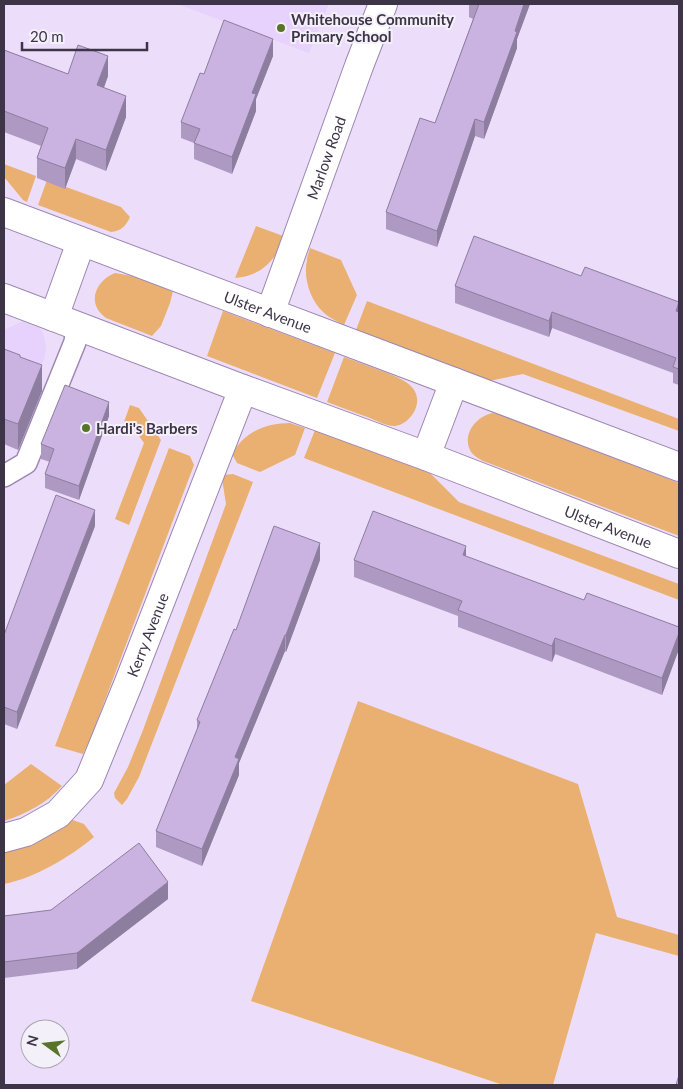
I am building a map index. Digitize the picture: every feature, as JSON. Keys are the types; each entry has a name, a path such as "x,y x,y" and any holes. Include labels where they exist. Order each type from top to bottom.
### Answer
{"street":[{"name":"Marlow Road","path":"270,312 383,4"},
{"name":"Ulster Avenue","path":"4,212 679,467"},
{"path":"66,322 81,242"},
{"name":"Ulster Avenue","path":"4,298 426,456 679,554"},
{"path":"426,456 454,382"},
{"name":"Kerry Avenue","path":"4,838 26,832 58,814 88,780 129,682 243,389"}],"lane":[{"path":"4,476 26,463 75,342 66,322"}],"shaded area":[{"name":"Whitehouse Community Primary School","path":"177,4 329,4 309,53"},
{"path":"4,164 36,176 27,202 23,200 4,177"},
{"path":"47,180 121,207 130,217 123,228 111,232 38,205"},
{"path":"256,226 286,237 272,260 260,270 244,277 235,278"},
{"path":"310,248 341,260 357,295 344,325 323,312 311,295 306,274"},
{"path":"115,273 133,276 173,291 161,326 152,336 106,318 96,306 95,300 98,287 102,281"},
{"path":"367,301 679,419 679,431 523,374 489,381 356,330"},
{"path":"223,311 335,353 317,398 207,356"},
{"path":"27,319 35,323 43,333 46,346 45,355 41,368 4,424 4,330"},
{"path":"344,357 399,378 412,387 417,401 415,410 404,423 395,426 388,425 327,402"},
{"path":"130,405 139,408 161,440 129,525 115,519 144,443 132,426 124,422"},
{"path":"493,413 679,483 679,536 478,458 471,452 468,446 469,433 476,422"},
{"path":"290,423 305,428 295,455 260,472 237,463 232,454 237,446 249,435 264,427"},
{"path":"315,430 430,473 459,502 679,584 679,600 304,458"},
{"path":"169,448 190,456 194,465 91,737 83,754 55,746"},
{"path":"233,474 253,482 139,777 122,805 115,798 114,793 128,767 143,730 226,504 222,475"},
{"path":"358,701 578,784 617,917 679,935 679,956 596,933 553,1085 503,1085 251,1001"},
{"path":"31,764 62,786 50,798 36,807 4,821 4,785"},
{"path":"70,819 84,824 94,837 52,866 28,877 4,884 4,852 28,844"}],"building":[{"path":"479,4 524,4 515,31 517,32 484,122 475,119 437,231 386,212 420,118 435,123"},
{"path":"224,20 273,39 252,93 256,94 232,157 194,143 200,129 181,122 200,73 204,74"},
{"path":"78,45 108,56 97,85 126,96 106,150 76,139 65,168 37,158 48,128 4,111 4,50 68,74"},
{"path":"474,236 581,276 585,267 679,302 676,311 679,312 679,369 673,367 676,358 552,312 549,321 455,286"},
{"path":"4,349 42,365 18,424 4,419"},
{"path":"65,385 109,402 79,486 45,474 54,449 41,444"},
{"path":"56,495 95,510 17,712 4,707 4,635"},
{"path":"373,511 466,546 463,555 584,600 587,593 679,627 679,633 662,678 555,638 552,646 458,610 462,601 354,560"},
{"path":"274,526 320,543 286,635 235,757 239,759 202,849 156,831 200,722 197,720 234,629 236,630"},
{"path":"139,843 168,882 77,953 4,962 4,916 51,910"}],"place":[{"name":"Whitehouse Community Primary School","path":"281,28"},
{"name":"Hardi's Barbers","path":"86,428"}]}
